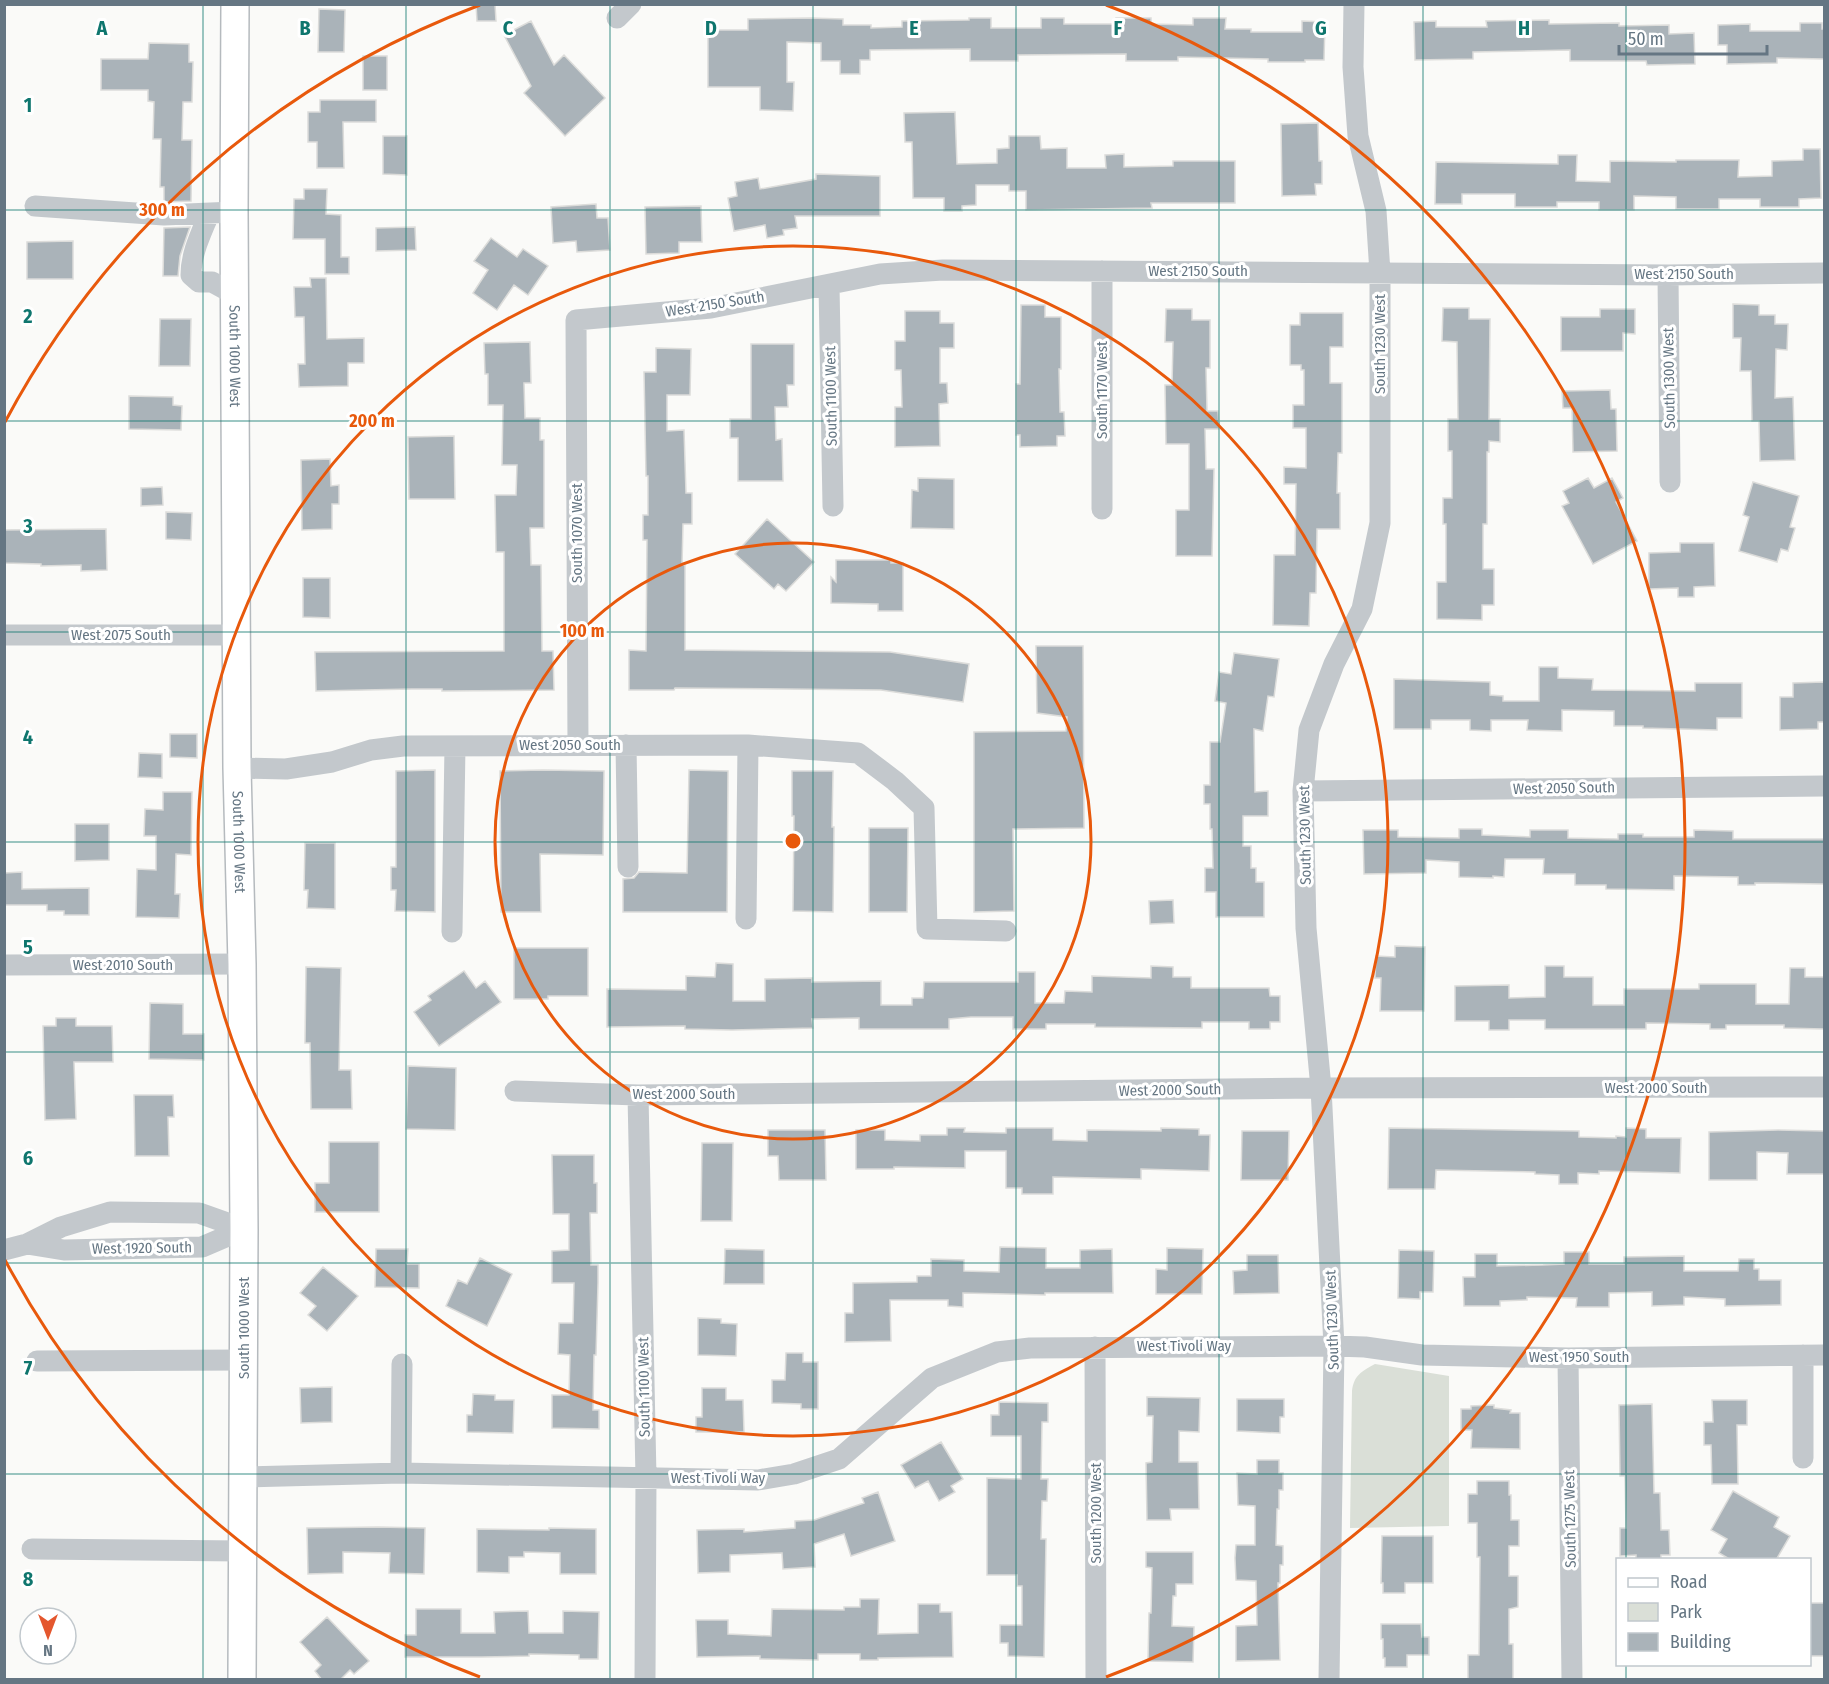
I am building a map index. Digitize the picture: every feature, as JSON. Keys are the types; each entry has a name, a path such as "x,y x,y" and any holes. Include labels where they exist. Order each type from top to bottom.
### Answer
{"main road":[{"name":"South 1000 West","path":"236,4 222,213 236,295 237,768 242,964 244,1229 242,1680"}],"street":[{"name":"South 1230 West","path":"1329,1680 1334,1346 1321,1088 1306,928 1303,791 1309,730 1334,664 1362,609 1380,523 1380,273 1376,211 1358,136 1353,67 1354,4"},
{"path":"35,206 164,215 222,213"},
{"path":"222,213 194,249 191,275 199,282 213,282 236,295"},
{"name":"West 2150 South","path":"576,320 711,308 880,274 943,270 1668,275 1824,273"},
{"name":"South 1170 West","path":"1102,271 1102,509"},
{"name":"South 1300 West","path":"1668,275 1670,482"},
{"name":"South 1100 West","path":"829,285 833,506"},
{"name":"South 1070 West","path":"576,320 578,745"},
{"name":"West 2075 South","path":"4,635 237,635"},
{"path":"626,745 628,867"},
{"path":"746,919 748,745"},
{"name":"West 2050 South","path":"237,768 285,769 332,762 381,748 403,746 748,745 858,753 895,781 924,808 927,929 1006,931"},
{"path":"452,932 455,746"},
{"name":"West 2050 South","path":"1303,791 1824,786"},
{"name":"West 2010 South","path":"4,965 242,964"},
{"name":"West 2000 South","path":"515,1091 638,1095 1321,1088 1824,1088"},
{"name":"South 1100 West","path":"638,1095 646,1478 645,1680"},
{"name":"West 1920 South","path":"4,1250 27,1244 61,1227 110,1212 199,1213 244,1229"},
{"name":"West 1920 South","path":"27,1244 64,1250 202,1247 244,1229"},
{"name":"West Tivoli Way","path":"244,1478 401,1473 758,1480 794,1474 839,1459 932,1378 997,1352 1030,1348 1334,1346"},
{"name":"West 1950 South","path":"1334,1346 1365,1347 1422,1355 1568,1358 1824,1355"},
{"name":"South 1200 West","path":"1095,1347 1096,1680"},
{"path":"1803,1355 1803,1458"},
{"name":"South 1275 West","path":"1568,1358 1572,1680"},
{"path":"37,1361 244,1360"},
{"path":"401,1473 402,1364"},
{"path":"32,1549 242,1551"}],"green space":[{"path":"1375,1364 1449,1376 1449,1526 1350,1528 1352,1391 1359,1374"}],"building":[{"path":"476,4 495,4 496,21 477,21"},
{"path":"319,9 345,10 344,52 318,52"},
{"path":"991,18 991,28 1041,28 1041,18 1064,18 1064,24 1116,24 1116,18 1151,18 1151,24 1193,25 1193,18 1226,18 1225,29 1251,29 1251,32 1302,32 1302,21 1325,22 1324,60 1268,62 1268,59 1178,57 1178,61 1126,61 1126,54 1018,55 1018,61 970,61 970,49 870,50 870,60 860,60 860,74 840,74 840,61 821,61 821,43 787,42 787,82 794,82 793,111 760,110 760,87 708,87 708,30 748,30 748,19 843,19 843,25 871,25 871,28 902,27 902,21"},
{"path":"1549,20 1549,24 1669,25 1669,34 1694,33 1695,64 1647,65 1646,61 1570,61 1570,50 1473,52 1473,59 1415,60 1414,22 1436,21 1436,27 1487,27 1486,21"},
{"path":"531,21 554,65 564,55 605,98 565,136 524,93 531,86 504,35"},
{"path":"1800,23 1822,23 1824,59 1777,58 1777,63 1727,64 1727,45 1718,45 1718,25 1750,24 1750,31 1800,31"},
{"path":"149,43 189,44 189,62 193,62 192,102 183,102 182,140 192,140 191,201 164,202 164,187 160,187 161,139 153,139 154,102 148,101 148,90 101,90 101,59 148,59"},
{"path":"363,56 387,56 387,90 363,90"},
{"path":"320,100 376,100 376,122 343,122 344,168 317,168 317,142 308,142 308,112 320,112"},
{"path":"955,112 957,164 997,163 997,149 1009,148 1009,136 1040,136 1041,149 1067,148 1067,168 1106,168 1105,155 1124,154 1124,167 1173,166 1173,161 1235,161 1235,203 1151,203 1152,208 1026,210 1026,191 1009,191 1009,185 976,185 976,205 962,206 962,211 944,211 944,198 913,198 912,142 905,142 904,113"},
{"path":"1318,123 1322,184 1315,184 1316,195 1282,196 1281,124"},
{"path":"383,136 407,136 407,175 383,174"},
{"path":"1803,149 1820,149 1821,198 1799,199 1799,207 1760,207 1760,199 1719,199 1719,209 1676,209 1676,197 1634,196 1634,210 1599,210 1599,202 1557,202 1557,207 1515,207 1515,194 1462,194 1462,204 1435,204 1436,162 1558,164 1558,155 1577,155 1576,181 1610,182 1610,161 1739,160 1738,177 1772,176 1772,161 1803,160"},
{"path":"816,174 880,176 880,216 795,216 797,228 783,230 784,235 767,238 765,225 734,231 728,198 737,196 735,182 758,178 760,189 816,179"},
{"path":"304,189 327,189 326,214 341,215 341,257 349,257 349,274 325,274 325,239 293,239 294,199 304,199"},
{"path":"596,204 597,218 608,218 610,250 577,252 576,241 553,243 551,207"},
{"path":"701,206 702,242 679,242 679,253 646,254 645,207"},
{"path":"190,227 180,256 178,276 163,276 164,228"},
{"path":"415,227 416,250 376,251 376,228"},
{"path":"491,238 517,257 523,249 548,266 528,295 514,285 497,310 473,293 488,270 474,261"},
{"path":"73,241 73,279 27,279 27,242"},
{"path":"310,278 326,278 327,339 364,338 364,363 348,363 348,386 299,387 298,364 305,364 304,317 295,317 294,287 311,287"},
{"path":"1733,304 1759,305 1759,315 1775,315 1775,324 1788,324 1787,350 1776,349 1775,398 1793,397 1795,460 1760,461 1759,421 1752,421 1751,371 1740,371 1741,338 1733,338"},
{"path":"1021,305 1045,305 1045,317 1061,317 1060,412 1064,412 1065,436 1057,436 1057,446 1020,447 1020,435 1016,435 1016,384 1020,384"},
{"path":"1443,308 1469,308 1469,319 1490,319 1489,419 1500,419 1500,442 1489,441 1489,452 1487,452 1487,524 1483,524 1483,569 1494,569 1494,605 1482,605 1482,620 1437,619 1437,582 1446,582 1446,524 1443,524 1443,498 1452,498 1452,451 1448,451 1448,419 1458,419 1457,342 1442,341"},
{"path":"1166,309 1192,309 1192,320 1210,320 1210,368 1206,368 1207,411 1218,411 1219,429 1205,429 1206,469 1214,469 1212,556 1176,556 1176,510 1189,510 1189,444 1166,444 1165,385 1172,385 1173,342 1165,342"},
{"path":"1600,309 1635,309 1635,334 1623,333 1623,351 1561,351 1561,317 1600,317"},
{"path":"905,311 940,311 940,323 954,323 954,348 940,348 940,383 947,383 948,403 939,404 940,446 895,447 895,407 902,407 901,370 895,370 895,341 905,341"},
{"path":"1300,313 1343,313 1343,347 1330,347 1330,383 1342,383 1342,453 1338,453 1337,493 1340,493 1340,529 1317,529 1316,593 1310,593 1309,626 1273,625 1274,555 1295,555 1296,484 1284,484 1284,467 1306,468 1306,428 1293,428 1293,405 1304,405 1304,370 1301,370 1301,365 1290,365 1290,325 1300,325"},
{"path":"160,319 191,319 190,366 159,366"},
{"path":"530,342 531,383 524,383 525,418 540,418 540,440 544,440 544,528 530,528 531,565 541,565 542,651 553,651 554,690 316,691 315,652 504,651 504,552 496,552 495,495 516,495 517,465 502,465 503,405 488,405 488,374 485,374 484,343"},
{"path":"751,344 794,344 794,385 787,385 788,407 775,407 776,440 782,439 783,481 738,481 738,438 730,438 730,419 751,419"},
{"path":"656,348 691,349 690,395 667,395 667,431 684,430 686,493 692,493 692,524 683,524 685,650 890,652 969,664 963,702 881,690 675,688 674,690 629,690 629,650 646,651 647,540 643,540 643,515 648,515 648,476 646,476 644,372 656,372"},
{"path":"1610,390 1611,409 1616,409 1617,451 1573,452 1572,408 1563,408 1562,391"},
{"path":"129,396 173,397 173,405 182,406 181,430 129,429"},
{"path":"454,436 455,499 409,499 408,437"},
{"path":"330,459 331,486 339,485 339,504 332,504 332,529 302,530 301,460"},
{"path":"918,478 954,479 954,529 911,528 912,490 918,491"},
{"path":"1588,478 1594,488 1612,478 1623,498 1616,502 1637,541 1593,564 1562,506 1569,503 1563,491"},
{"path":"1753,482 1799,496 1790,527 1795,528 1788,551 1781,549 1777,562 1739,551 1749,517 1743,515"},
{"path":"162,487 163,505 141,506 141,488"},
{"path":"166,512 192,513 191,540 166,539"},
{"path":"767,519 814,562 786,591 778,584 774,589 735,554"},
{"path":"106,529 107,570 81,571 81,565 41,566 41,564 4,563 4,530"},
{"path":"1680,543 1714,543 1715,586 1694,587 1694,597 1678,597 1678,588 1649,589 1649,553 1680,552"},
{"path":"836,560 891,560 891,563 903,563 903,611 878,611 878,604 831,603 831,577 836,582"},
{"path":"303,578 330,578 330,618 303,617"},
{"path":"1036,646 1083,646 1084,828 1013,829 1014,911 974,912 974,732 1066,731 1067,717 1037,713"},
{"path":"1234,653 1279,659 1274,697 1268,696 1263,731 1254,729 1255,792 1268,791 1268,816 1243,816 1243,846 1251,846 1251,868 1256,868 1256,882 1264,882 1264,917 1216,917 1216,892 1205,892 1205,868 1213,868 1210,804 1204,804 1204,785 1210,785 1210,742 1220,742 1226,703 1215,701 1219,672 1231,674"},
{"path":"1539,667 1558,667 1558,678 1593,679 1592,690 1695,691 1695,683 1742,683 1742,718 1717,718 1717,730 1643,728 1643,726 1614,726 1614,711 1562,710 1562,731 1527,730 1528,720 1491,720 1491,731 1470,730 1470,720 1431,720 1431,729 1394,729 1394,679 1490,682 1490,695 1503,696 1503,701 1539,701"},
{"path":"1824,682 1824,722 1818,722 1818,729 1780,730 1780,697 1793,697 1793,683"},
{"path":"170,734 197,734 197,758 170,757"},
{"path":"139,753 162,754 162,778 138,777"},
{"path":"435,770 435,912 395,911 396,890 391,890 391,867 396,867 396,771"},
{"path":"689,770 728,771 727,912 623,912 623,879 634,878 639,872 687,873"},
{"path":"500,771 604,771 603,855 540,854 541,912 501,912"},
{"path":"792,771 833,771 833,912 793,911"},
{"path":"163,792 192,792 191,855 176,854 175,894 180,894 179,918 136,917 137,869 156,870 156,836 144,836 145,809 163,810"},
{"path":"75,824 109,824 109,860 75,861"},
{"path":"869,828 908,828 907,912 869,912"},
{"path":"1459,829 1482,829 1482,835 1530,837 1530,830 1568,830 1568,838 1618,839 1618,834 1643,834 1643,837 1694,837 1694,830 1733,831 1733,839 1824,839 1824,884 1755,883 1755,885 1738,885 1738,877 1674,876 1674,890 1606,889 1606,885 1575,885 1575,874 1543,874 1544,859 1505,859 1504,877 1493,876 1493,878 1459,877 1459,862 1426,860 1426,873 1364,874 1363,830 1398,830 1398,837 1459,838"},
{"path":"305,843 335,843 335,909 307,908 308,890 304,890"},
{"path":"22,872 22,889 89,888 89,915 64,915 64,911 47,911 47,905 4,905 4,873"},
{"path":"1173,900 1174,923 1150,924 1149,901"},
{"path":"1395,946 1425,947 1424,1011 1380,1011 1381,978 1375,978 1376,956 1395,957"},
{"path":"514,948 588,948 588,996 514,999"},
{"path":"716,963 733,964 733,1001 765,1001 765,979 812,978 812,982 881,981 881,1005 912,1005 912,998 923,998 924,982 1018,982 1018,972 1035,972 1035,1003 1064,1003 1065,991 1092,992 1092,976 1151,978 1151,966 1173,967 1173,977 1191,977 1191,988 1269,988 1270,996 1280,996 1280,1022 1270,1022 1270,1029 1249,1029 1249,1022 1202,1022 1202,1028 1046,1024 1046,1029 1013,1029 1013,1017 971,1017 949,1019 949,1029 859,1029 859,1018 812,1019 813,1028 732,1030 685,1029 685,1026 607,1027 607,989 686,990 686,976 715,977"},
{"path":"1545,966 1564,966 1564,977 1593,977 1593,1005 1624,1005 1624,989 1699,989 1699,984 1756,984 1756,1004 1789,1004 1790,968 1805,968 1805,977 1824,977 1824,1029 1784,1028 1784,1025 1726,1025 1726,1029 1710,1029 1710,1024 1646,1023 1646,1029 1545,1029 1545,1020 1509,1020 1509,1030 1489,1030 1489,1021 1455,1021 1455,986 1509,985 1509,998 1545,997"},
{"path":"306,967 341,968 339,1070 351,1070 352,1109 311,1109 310,1043 305,1043"},
{"path":"464,971 476,988 485,981 501,1002 439,1046 414,1012 431,1000 428,996"},
{"path":"150,1003 183,1004 183,1034 204,1034 204,1060 149,1059"},
{"path":"56,1018 76,1018 76,1026 112,1026 113,1062 74,1062 76,1119 45,1120 43,1026 56,1026"},
{"path":"408,1066 456,1068 455,1130 406,1129"},
{"path":"134,1095 173,1095 174,1117 168,1117 169,1156 135,1156"},
{"path":"947,1128 965,1128 964,1132 1006,1133 1006,1128 1053,1128 1053,1140 1087,1141 1087,1130 1199,1129 1199,1135 1210,1135 1209,1171 1141,1169 1141,1179 1053,1177 1053,1194 1022,1194 1022,1188 1006,1188 1006,1151 965,1151 965,1168 856,1169 856,1130 885,1130 885,1140 920,1141 920,1135 947,1135"},
{"path":"1389,1128 1579,1131 1579,1137 1616,1138 1616,1136 1626,1137 1626,1128 1646,1129 1646,1138 1681,1138 1680,1173 1599,1171 1599,1174 1578,1173 1578,1184 1559,1184 1559,1175 1535,1174 1535,1172 1436,1170 1435,1189 1388,1189"},
{"path":"768,1130 825,1130 826,1180 779,1180 778,1156 768,1156"},
{"path":"1242,1131 1289,1131 1288,1180 1241,1180"},
{"path":"1824,1131 1824,1174 1787,1174 1788,1153 1757,1152 1757,1180 1709,1180 1709,1132"},
{"path":"329,1142 379,1142 379,1212 315,1212 315,1183 329,1183"},
{"path":"702,1143 733,1143 732,1221 701,1221"},
{"path":"552,1155 594,1155 597,1213 590,1213 591,1265 598,1265 598,1283 593,1410 599,1410 599,1429 552,1428 552,1395 569,1395 570,1355 558,1354 559,1323 573,1323 574,1283 552,1283 552,1251 569,1250 569,1214 553,1214"},
{"path":"1000,1247 1046,1248 1046,1268 1080,1268 1080,1250 1112,1249 1113,1293 1045,1293 1045,1295 963,1293 963,1307 948,1306 948,1300 890,1300 891,1341 845,1342 845,1313 853,1313 853,1283 917,1282 917,1276 931,1276 931,1259 964,1260 964,1271 999,1272"},
{"path":"1167,1248 1203,1249 1202,1294 1156,1294 1156,1269 1167,1270"},
{"path":"376,1249 408,1249 407,1264 419,1264 419,1288 375,1287"},
{"path":"725,1249 764,1250 764,1284 724,1284"},
{"path":"1399,1250 1434,1251 1433,1292 1420,1292 1420,1299 1398,1298"},
{"path":"1564,1252 1589,1252 1589,1264 1624,1264 1624,1257 1684,1256 1684,1271 1738,1271 1739,1259 1754,1259 1754,1269 1759,1269 1759,1280 1781,1280 1781,1305 1725,1306 1725,1299 1684,1297 1684,1305 1652,1306 1652,1292 1609,1293 1609,1307 1576,1307 1577,1298 1527,1297 1527,1300 1500,1301 1500,1306 1464,1306 1463,1277 1475,1277 1475,1254 1497,1254 1497,1266 1543,1265 1564,1264"},
{"path":"1247,1255 1278,1255 1279,1293 1234,1294 1233,1271 1247,1270"},
{"path":"480,1258 512,1274 487,1326 446,1306 458,1280 467,1284"},
{"path":"323,1267 358,1296 327,1331 308,1315 316,1306 300,1293"},
{"path":"698,1318 721,1319 721,1323 737,1324 736,1356 698,1355"},
{"path":"786,1353 803,1353 803,1362 818,1362 818,1409 801,1409 801,1404 772,1403 772,1380 785,1380"},
{"path":"332,1387 332,1422 301,1423 300,1388"},
{"path":"702,1388 726,1388 726,1400 743,1400 744,1432 696,1432 696,1417 702,1417"},
{"path":"473,1394 495,1395 495,1400 514,1400 513,1433 467,1432 467,1415 472,1415"},
{"path":"1147,1397 1200,1398 1199,1432 1179,1431 1179,1462 1198,1462 1199,1509 1170,1509 1171,1520 1147,1520 1146,1463 1152,1462 1153,1416 1147,1416"},
{"path":"1237,1399 1284,1399 1284,1417 1280,1417 1280,1433 1237,1431"},
{"path":"1712,1400 1747,1400 1747,1425 1737,1425 1738,1484 1712,1484 1711,1445 1704,1445 1704,1422 1713,1422"},
{"path":"999,1402 1048,1403 1048,1422 1042,1422 1041,1479 1048,1479 1047,1501 1042,1501 1041,1539 1046,1539 1044,1657 1008,1656 1008,1643 1000,1643 1000,1625 1022,1625 1022,1586 1017,1586 1017,1575 987,1575 987,1478 1021,1479 1021,1436 991,1436 991,1415 999,1415"},
{"path":"1652,1404 1654,1493 1660,1493 1661,1530 1669,1530 1670,1555 1661,1555 1661,1558 1620,1556 1620,1528 1626,1528 1625,1476 1620,1476 1619,1405"},
{"path":"1494,1405 1494,1408 1511,1410 1510,1413 1520,1413 1520,1449 1471,1448 1472,1430 1461,1430 1461,1409"},
{"path":"941,1442 963,1479 951,1486 955,1492 939,1501 928,1481 915,1488 901,1465"},
{"path":"1257,1460 1279,1460 1279,1473 1283,1473 1283,1490 1279,1490 1279,1509 1277,1509 1276,1545 1283,1546 1283,1565 1280,1565 1280,1583 1278,1583 1280,1660 1236,1661 1236,1626 1257,1625 1256,1581 1236,1580 1236,1545 1255,1545 1255,1506 1238,1505 1237,1473 1257,1474"},
{"path":"1477,1481 1509,1481 1511,1520 1519,1520 1519,1546 1509,1546 1509,1576 1518,1576 1518,1607 1509,1609 1509,1644 1513,1644 1513,1680 1468,1680 1468,1655 1479,1655 1480,1557 1477,1557 1477,1523 1468,1523 1468,1494 1477,1494"},
{"path":"1733,1491 1779,1517 1774,1527 1790,1536 1777,1558 1728,1558 1719,1553 1727,1539 1711,1530"},
{"path":"878,1492 895,1541 851,1556 844,1534 814,1544 815,1567 783,1569 782,1553 730,1555 730,1572 698,1573 697,1530 744,1529 744,1532 795,1528 795,1521 814,1520 864,1503 862,1498"},
{"path":"307,1528 425,1528 424,1574 389,1573 390,1553 343,1552 343,1573 308,1574"},
{"path":"549,1528 596,1529 596,1574 560,1574 560,1553 524,1552 524,1557 509,1557 509,1573 477,1572 477,1529 549,1530"},
{"path":"1382,1536 1433,1536 1433,1583 1405,1583 1405,1593 1383,1593 1383,1583 1381,1583"},
{"path":"1146,1552 1193,1552 1193,1584 1176,1584 1176,1596 1173,1596 1172,1626 1194,1627 1193,1662 1148,1661 1152,1568 1146,1567"},
{"path":"860,1599 879,1599 878,1634 918,1633 918,1604 940,1604 940,1612 952,1612 953,1657 860,1660 860,1654 818,1654 818,1660 760,1659 760,1656 697,1657 696,1620 728,1620 728,1634 771,1636 772,1609 844,1610 844,1607 860,1607"},
{"path":"1811,1603 1824,1603 1824,1656 1811,1656"},
{"path":"416,1609 461,1609 461,1633 495,1633 494,1612 528,1611 529,1633 563,1633 563,1611 599,1612 598,1659 579,1659 579,1655 529,1654 529,1656 405,1657 405,1635 416,1635"},
{"path":"327,1617 369,1661 354,1674 350,1670 340,1680 322,1680 315,1671 321,1665 300,1642"},
{"path":"1381,1624 1421,1624 1422,1637 1429,1637 1429,1655 1407,1655 1407,1667 1385,1667"}]}
